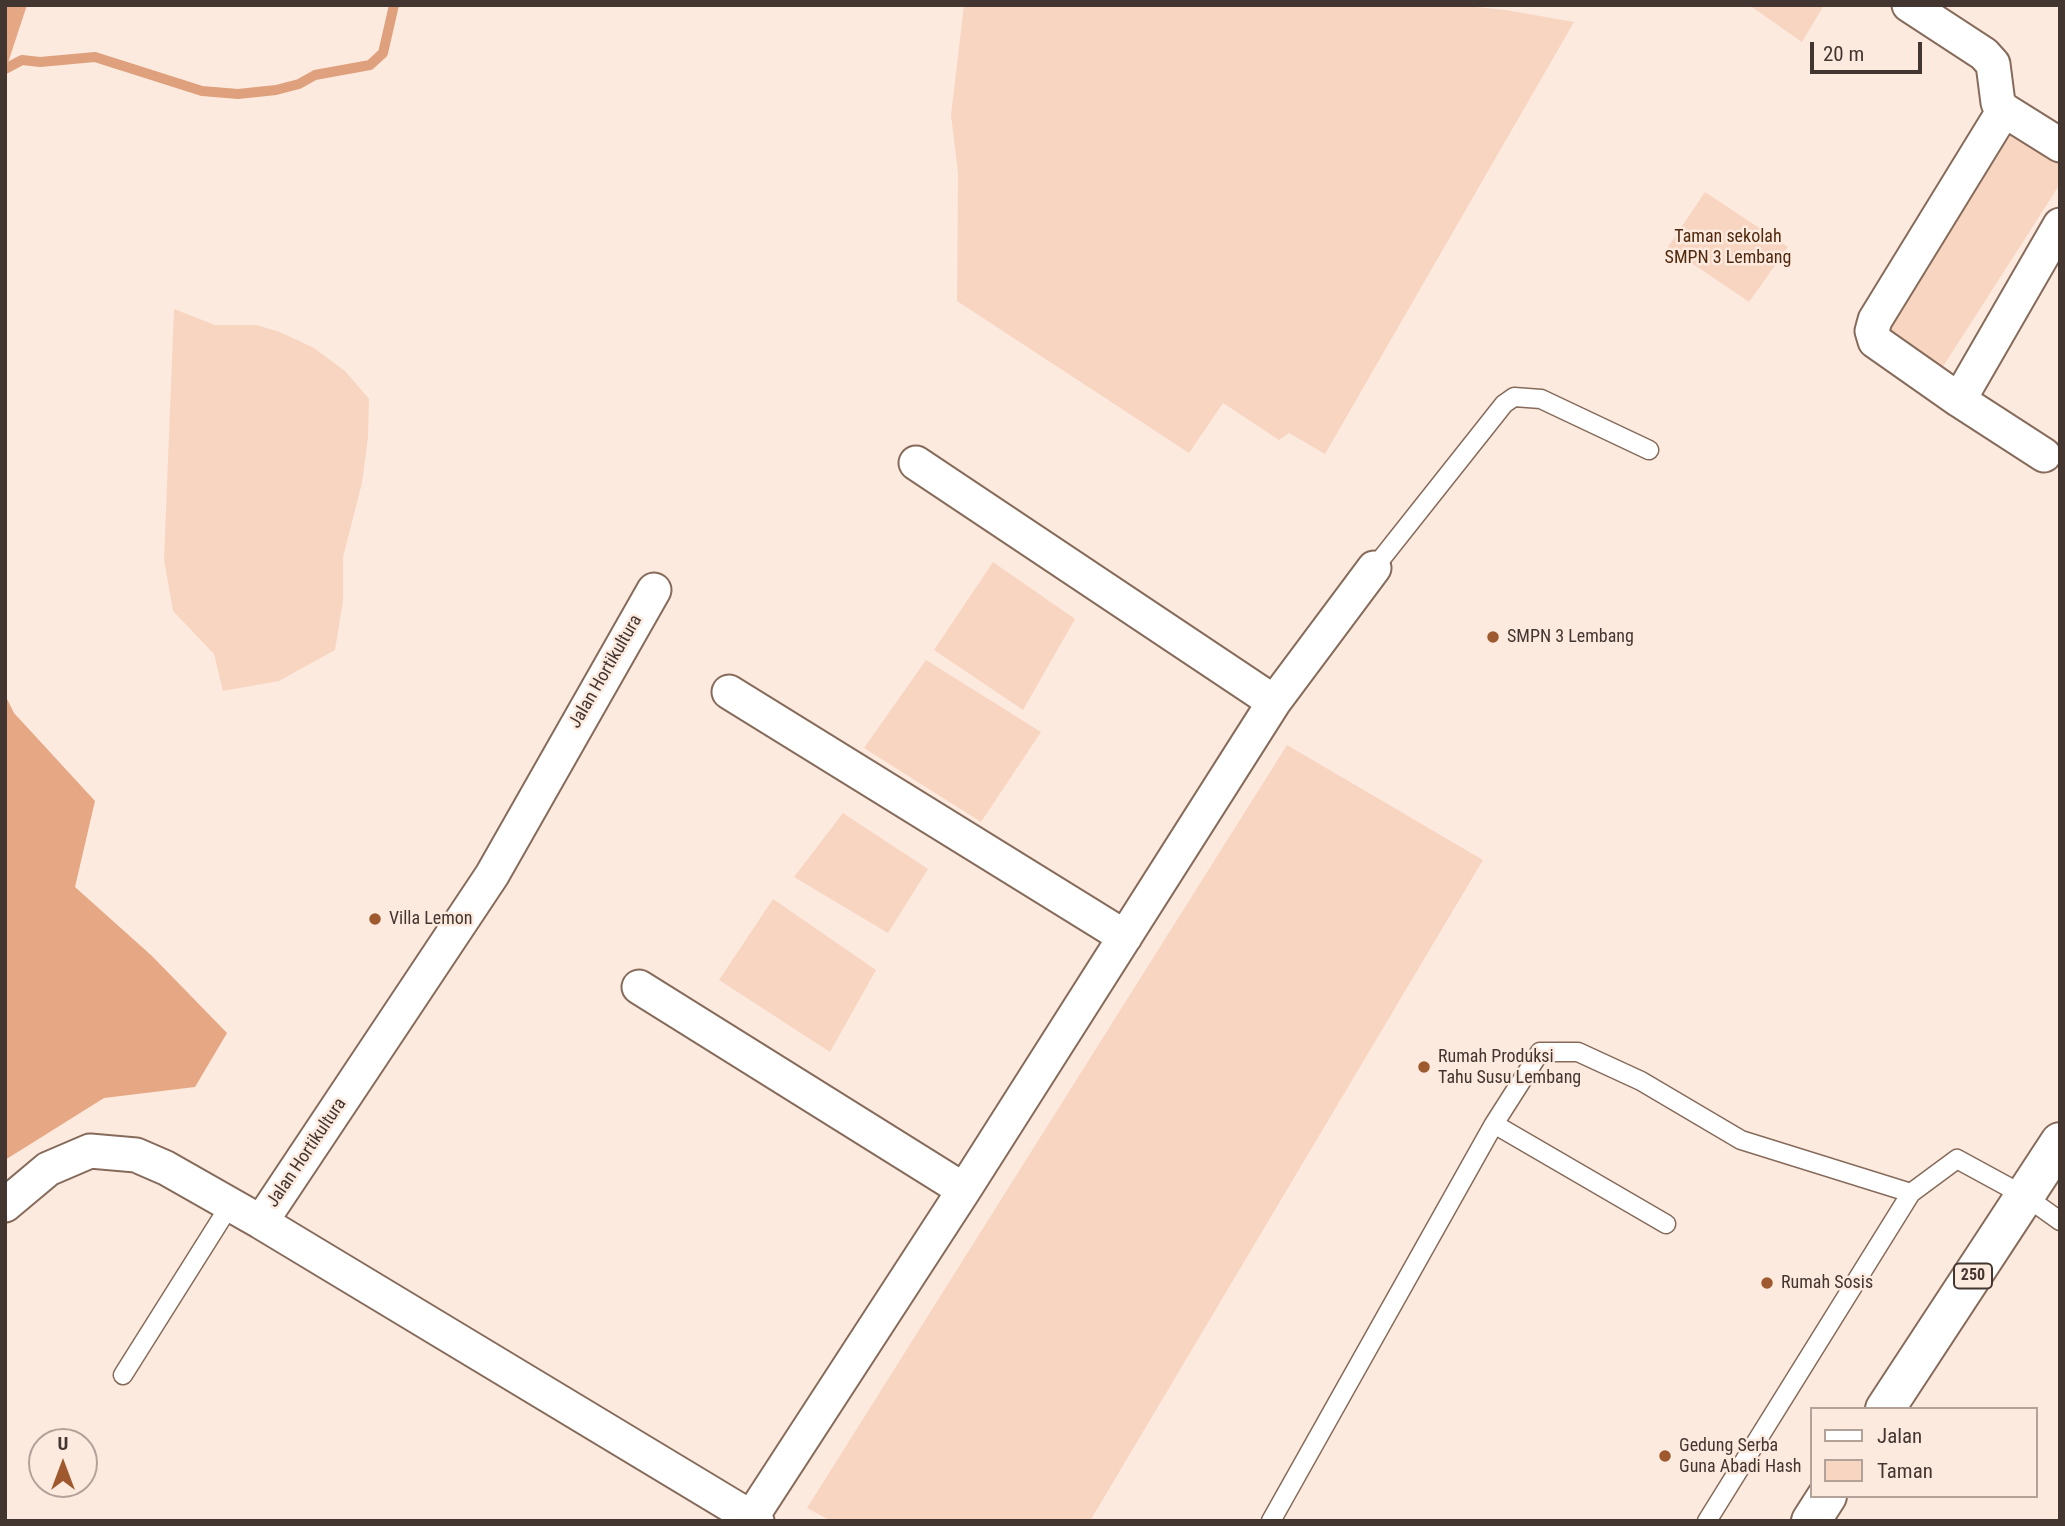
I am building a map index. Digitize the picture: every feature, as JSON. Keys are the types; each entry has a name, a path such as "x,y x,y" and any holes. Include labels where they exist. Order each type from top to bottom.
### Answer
{"main road":[{"name":"250","path":"1886,1407 2060,1142"},
{"path":"1811,1521 1827,1498"}],"street":[{"path":"1909,5 1984,54 1993,64 1998,103 2004,110 2060,145"},
{"path":"2004,110 1875,320 1872,331 1875,341 2044,455"},
{"path":"1959,400 2060,225"},
{"path":"916,463 1274,702"},
{"path":"753,1520 1274,702 1374,568"},
{"name":"Jalan Hortikultura","path":"654,590 492,875 261,1222 753,1520"},
{"path":"729,692 1125,937"},
{"path":"639,987 964,1190"},
{"path":"5,1205 48,1169 90,1151 136,1155 166,1168 261,1222"}],"lane":[{"path":"1374,568 1504,404 1514,397 1541,399 1649,450"},
{"path":"1271,1521 1494,1124 1540,1052 1578,1052 1641,1081 1741,1140 1911,1193"},
{"path":"1494,1124 1666,1224"},
{"path":"1707,1521 1911,1193 1956,1159 2025,1196 2060,1221"},
{"path":"123,1375 230,1205"}],"green space":[{"path":"964,5 1455,5 1506,10 1574,22 1325,454 1289,433 1279,440 1223,403 1189,453 957,301 958,173 951,115"},
{"path":"1749,5 1824,5 1802,42"},
{"path":"2011,122 2060,152 2060,184 1937,376 1881,331"},
{"name":"Taman sekolah SMPN 3 Lembang","path":"1705,192 1788,247 1749,302 1668,247"},
{"path":"174,309 215,325 256,325 280,332 314,348 345,371 369,399 368,437 362,483 343,557 343,601 335,650 279,681 223,691 214,654 173,611 164,560"},
{"path":"993,562 1075,619 1023,710 934,650"},
{"path":"926,660 1041,732 981,822 864,748"},
{"path":"1287,745 1483,860 1090,1521 831,1521 807,1508"},
{"path":"843,813 928,869 888,933 794,877"},
{"path":"773,899 876,970 830,1052 719,980"}],"shaded area":[{"path":"5,5 27,5 5,72"},
{"path":"5,695 14,713 95,801 75,887 152,956 227,1033 195,1087 104,1098 5,1160"}],"waterway":[{"path":"5,69 22,60 40,62 95,57 202,91 238,94 276,90 299,84 315,75 370,65 383,53 394,5"}],"place":[{"name":"SMPN 3 Lembang","path":"1493,637"},
{"name":"Villa Lemon","path":"375,919"},
{"name":"Rumah Produksi Tahu Susu Lembang","path":"1424,1067"},
{"name":"Rumah Sosis","path":"1767,1283"},
{"name":"Gedung Serba Guna Abadi Hash","path":"1665,1456"}]}
